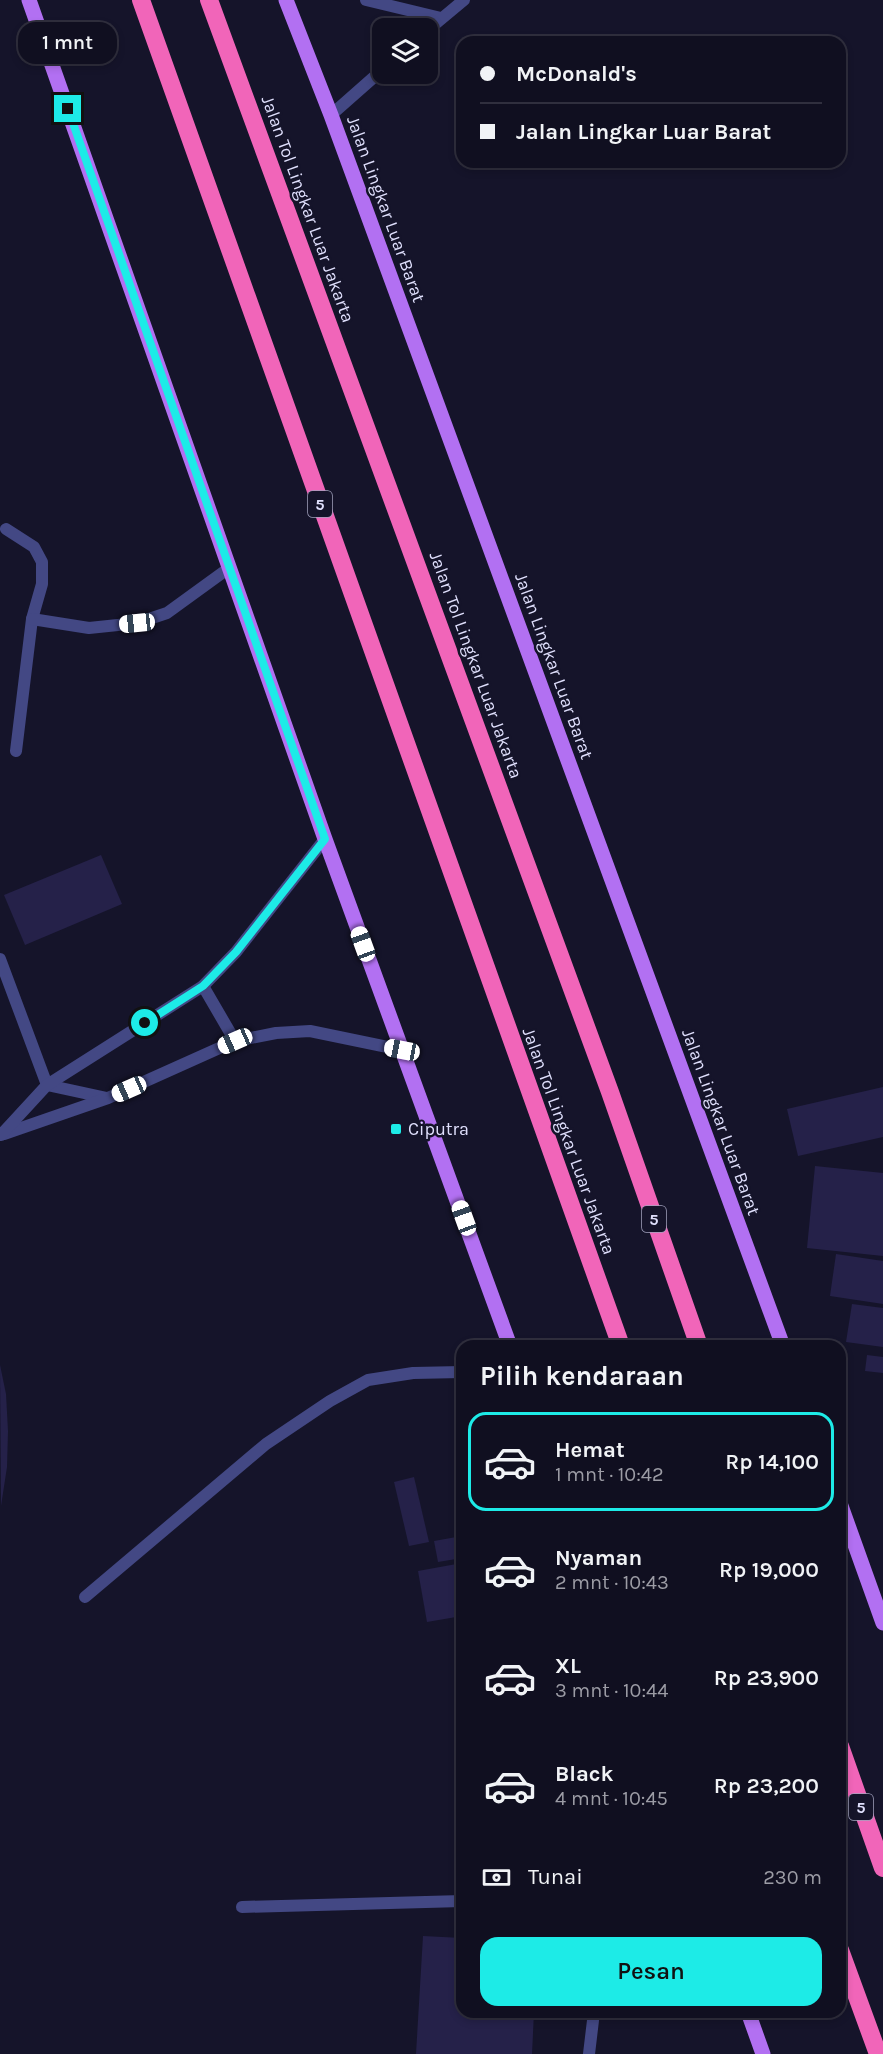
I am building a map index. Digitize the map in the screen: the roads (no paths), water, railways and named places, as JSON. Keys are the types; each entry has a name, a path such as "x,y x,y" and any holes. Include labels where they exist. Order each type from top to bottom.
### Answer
{"highway":[{"name":"Jalan Tol Lingkar Luar Jakarta","path":"141,0 619,1340"},
{"name":"Jalan Tol Lingkar Luar Jakarta","path":"209,0 598,1061 697,1340"},
{"name":"5","path":"846,1763 883,1868"},
{"path":"846,1966 878,2054"}],"main road":[{"path":"29,0 325,839 508,1340"},
{"name":"Jalan Lingkar Luar Barat","path":"286,0 331,115 781,1340"},
{"path":"846,1520 883,1623"},
{"path":"750,2018 763,2054"}],"lane":[{"path":"366,0 441,18"},
{"path":"438,21 464,0"},
{"path":"331,115 372,79"},
{"path":"6,529 34,547 42,562 42,584 32,619 16,751"},
{"path":"32,619 89,628 137,623 167,613 229,568"},
{"path":"1,1136 47,1085 203,986 236,952 325,839"},
{"path":"0,959 47,1085"},
{"path":"203,986 235,1041"},
{"path":"1,1136 108,1098 235,1041 276,1033 310,1031 402,1050"},
{"path":"47,1085 108,1098"},
{"path":"85,1597 266,1444 330,1401 368,1380 413,1373 456,1372"},
{"path":"242,1907 456,1901"},
{"path":"589,2054 593,2018"}],"place":[{"name":"Ciputra","path":"396,1129"}]}
